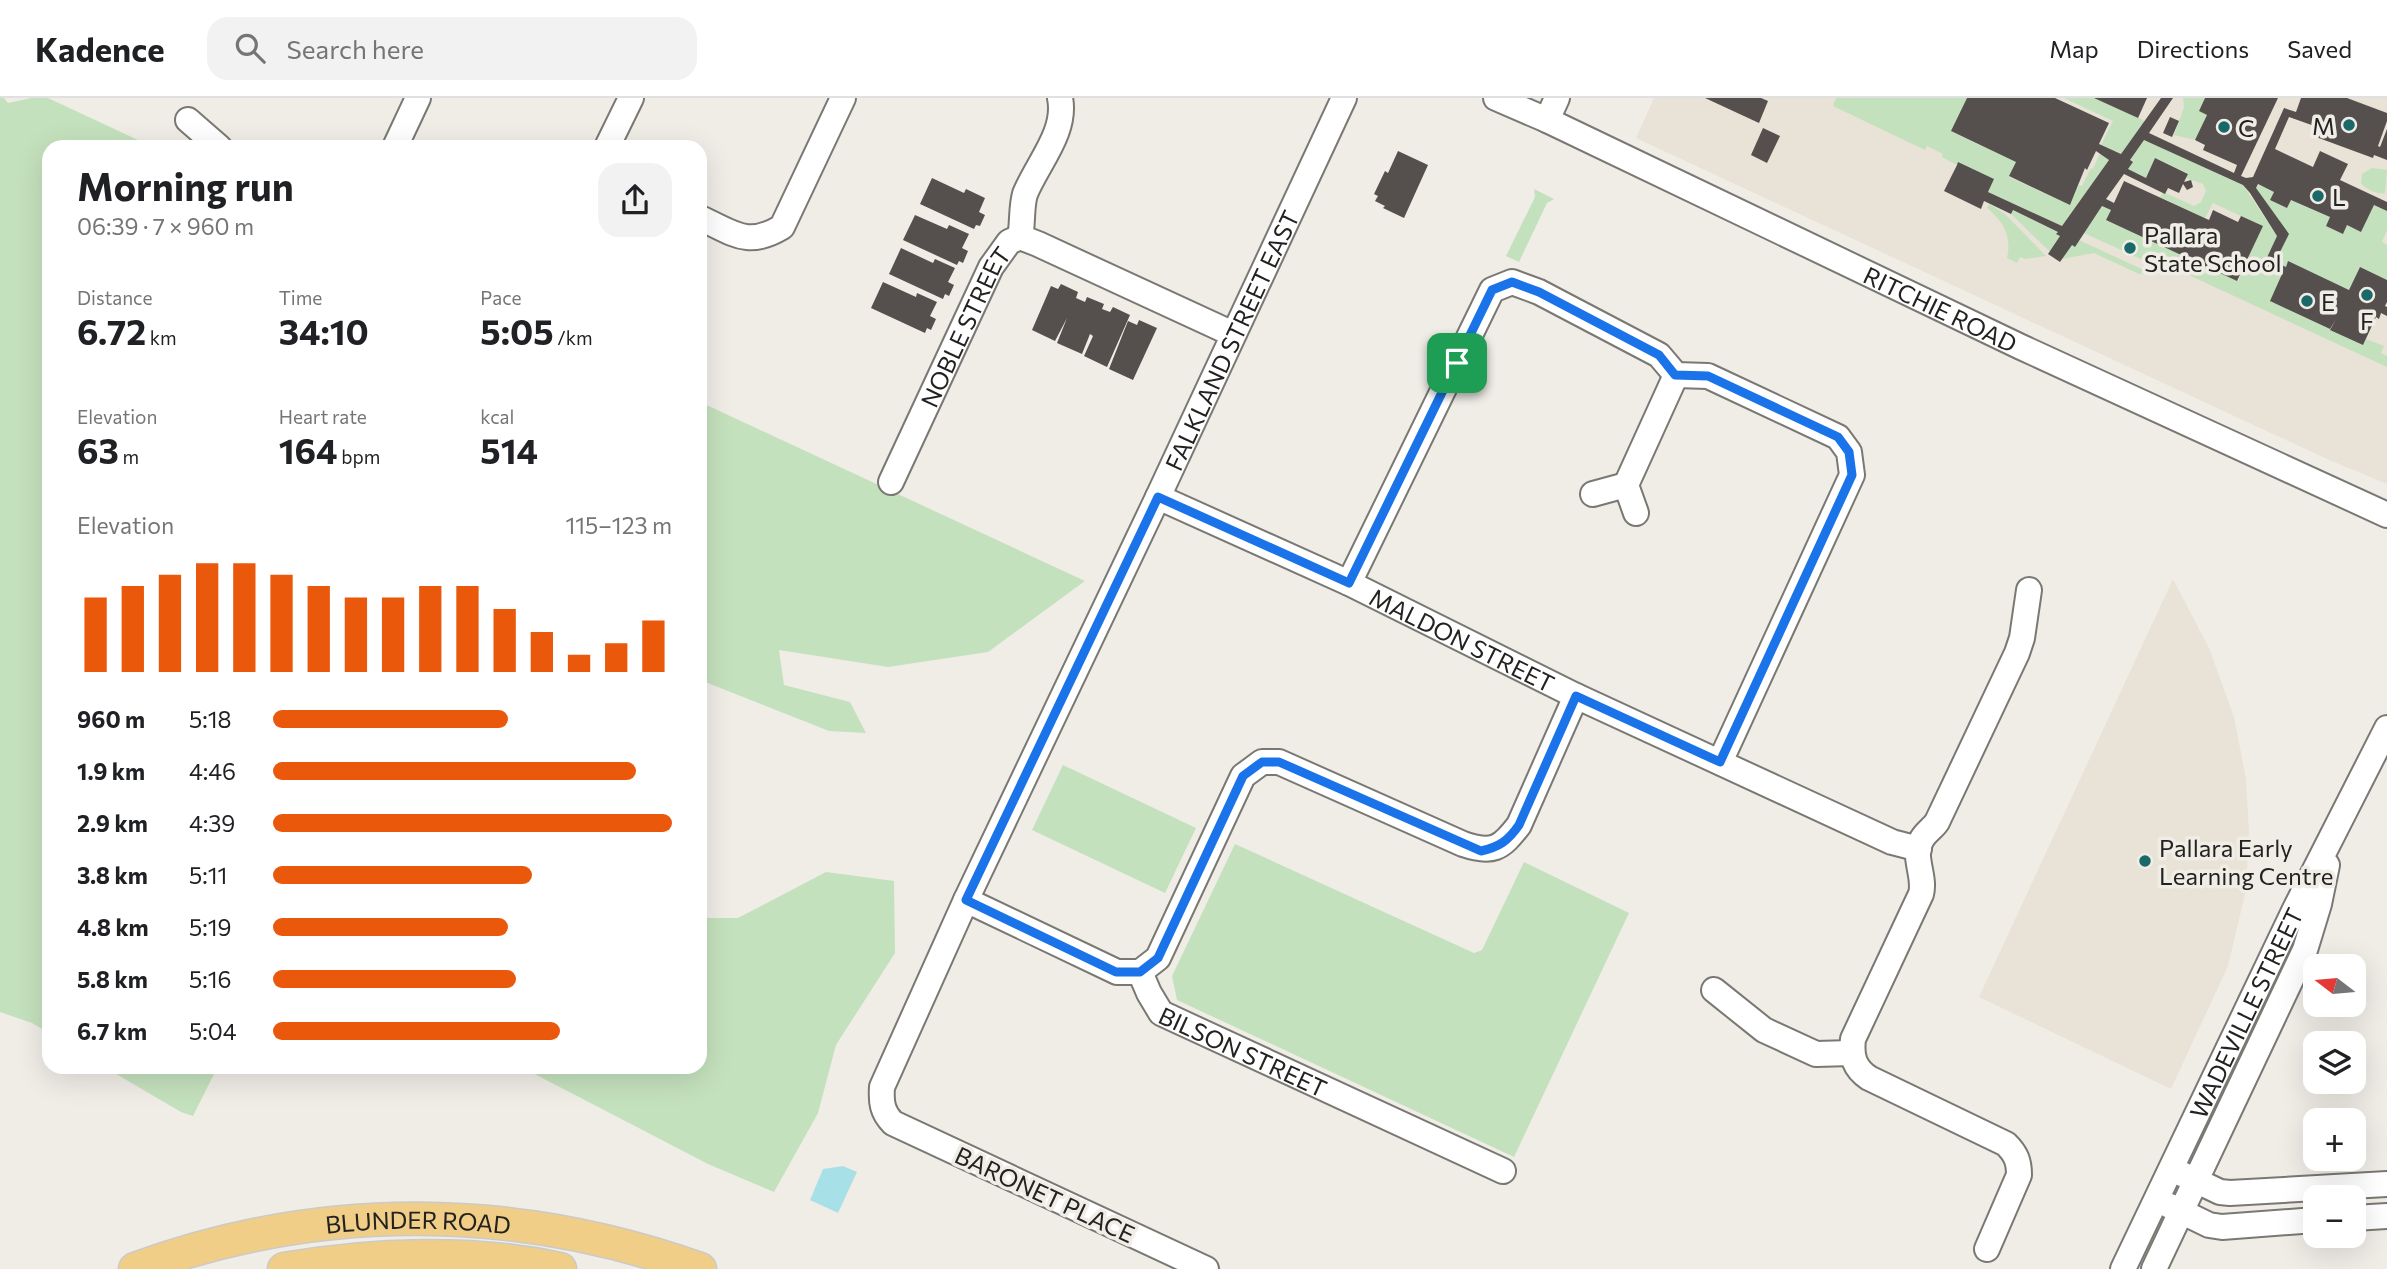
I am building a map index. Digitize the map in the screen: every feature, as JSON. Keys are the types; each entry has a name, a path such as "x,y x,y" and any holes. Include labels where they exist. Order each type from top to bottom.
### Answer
{"main road":[{"name":"BLUNDER ROAD","path":"135,1269 197,1248 284,1228 401,1218 483,1220 564,1231 619,1243 700,1269"},
{"name":"BLUNDER ROAD","path":"284,1269 324,1262 399,1257 478,1259 560,1269"}],"street":[{"path":"398,140 418,98"},
{"path":"610,140 631,98"},
{"path":"707,221 745,238 764,238 782,227 843,98"},
{"name":"NOBLE STREET","path":"891,482 991,267 1009,242 1020,237 1024,197 1058,128 1062,113 1060,98"},
{"name":"FALKLAND STREET EAST","path":"886,1117 881,1102 882,1087 966,900 1345,98"},
{"name":"RITCHIE ROAD","path":"1496,98 1552,109 2021,347 2387,515"},
{"path":"188,120 211,140"},
{"path":"1020,237 1233,334"},
{"path":"1349,583 1492,290 1512,282 1539,292 1659,355 1675,375 1708,376 1838,437 1849,452 1852,475 1720,762"},
{"path":"1636,513 1626,485 1675,375"},
{"path":"1593,494 1626,485"},
{"name":"MALDON STREET","path":"1158,497 1349,583 1576,696 1892,842 1919,849"},
{"path":"1987,1249 2019,1175 2015,1153 2006,1144 1869,1078 1859,1070 1852,1053 1853,1039 1921,894 1923,886 1918,859 1923,837 1937,822 2017,653 2022,638 2029,590"},
{"path":"966,900 1116,972 1140,972 1158,958 1243,776 1262,762 1279,762 1481,851 1496,848 1509,839 1519,825 1576,696"},
{"name":"WADEVILLE STREET","path":"2123,1269 2335,827 2387,728"},
{"name":"WADEVILLE STREET","path":"2154,1269 2198,1181 2305,950 2319,904 2335,827"},
{"name":"BILSON STREET","path":"1140,972 1161,1013 1503,1171"},
{"path":"1714,990 1764,1030 1805,1049 1816,1054 1852,1053"},
{"name":"BARONET PLACE","path":"886,1117 892,1123 1206,1269"},
{"path":"2172,1169 2220,1192 2231,1193 2387,1184"},
{"path":"2157,1199 2209,1225 2222,1227 2303,1221"},
{"path":"2366,1217 2387,1216"}],"shaded area":[{"name":"Pallara State School","path":"1654,98 2387,98 2387,484 2327,459 1636,138"},
{"name":"Pallara Early Learning Centre","path":"2173,579 2209,648 2234,717 2246,779 2249,832 2246,890 2228,966 2171,1089 1979,997"}],"green space":[{"path":"0,98 4,98 8,103 31,98 48,98 138,140 42,140 42,1029 0,1012"},
{"path":"1836,98 1967,98 1952,132 2016,162 2009,177 2070,205 2079,185 2082,186 2100,153 2109,160 2062,226 1988,192 1994,179 1958,162 1957,165 1927,146 1925,150 1833,106"},
{"path":"2064,98 2094,98 2145,121 2121,154 2116,151 2114,153 2101,145 2113,121"},
{"path":"2183,98 2205,98 2199,111 2207,115 2195,140 2174,135 2184,107"},
{"path":"2144,140 2243,185 2277,236 2264,264 2282,273 2270,301 2363,345 2366,339 2384,346 2381,353 2387,356 2387,367 2180,271 2178,276 2084,233 2102,206 2111,210 2107,220 2238,281 2262,226 2213,203 2205,218 2160,197 2163,192 2194,206 2201,202 2206,191 2203,184 2186,178 2188,173 2155,158 2146,178 2128,169 2130,160"},
{"path":"2372,168 2387,170 2385,193 2372,191 2361,183 2362,174"},
{"path":"2259,185 2274,192 2270,200 2287,208 2291,200 2330,217 2326,226 2342,233 2347,225 2361,232 2374,205 2387,211 2387,230 2382,242 2387,245 2387,280 2360,267 2349,290 2288,262 2286,267 2275,262 2289,234 2256,188"},
{"path":"1534,189 1554,199 1547,203 1519,262 1506,256 1535,197"},
{"path":"1989,204 2005,214 2046,256 2025,259 2020,257 2017,263 2007,258 2005,230 1987,208"},
{"path":"2013,210 2058,232 2060,236 2050,252 2011,214"},
{"path":"2079,240 2150,273 2139,274 2094,253 2062,259 2071,245"},
{"path":"707,405 1085,581 988,652 888,667 779,650 784,685 850,702 866,733 829,731 707,683"},
{"path":"1063,765 1196,828 1165,893 1032,830"},
{"path":"1235,844 1474,953 1482,950 1524,862 1629,913 1514,1157 1177,1000 1172,976"},
{"path":"826,872 894,881 895,953 836,1045 818,1113 774,1192 708,1164 535,1074 707,1074 707,918 738,918"},
{"path":"116,1074 214,1074 193,1116 181,1112"}],"water":[{"path":"843,1166 857,1172 838,1213 810,1200 823,1169"}],"building":[{"path":"1705,98 1761,98 1768,101 1759,123"},
{"path":"1967,98 2055,98 2109,123 2099,144 2121,154 2161,98 2173,98 2149,133 2234,173 2237,165 2203,150 2205,145 2195,140 2207,115 2199,111 2205,98 2278,98 2241,176 2246,178 2253,177 2284,108 2296,112 2301,98 2347,98 2387,113 2387,121 2378,146 2380,147 2387,129 2387,160 2374,155 2373,158 2316,137 2320,128 2289,117 2275,149 2313,167 2320,151 2348,164 2340,180 2387,202 2387,211 2374,205 2361,232 2347,225 2343,234 2326,226 2330,217 2291,200 2287,208 2270,200 2274,192 2258,184 2256,188 2289,234 2275,262 2286,267 2288,261 2349,290 2360,267 2387,280 2387,316 2381,313 2379,319 2376,317 2363,345 2330,330 2336,319 2330,329 2270,301 2282,274 2264,264 2277,236 2250,193 2243,185 2144,140 2130,160 2133,162 2128,169 2146,178 2155,158 2188,174 2184,182 2191,180 2193,187 2187,190 2183,184 2179,193 2168,188 2165,194 2124,174 2106,199 2114,203 2124,181 2209,220 2213,210 2238,222 2241,216 2263,226 2237,281 2106,220 2111,210 2102,206 2075,247 2072,245 2060,262 2048,254 2060,236 2056,234 2058,232 2013,210 2011,214 1984,201 1981,209 1944,191 1958,162 1994,179 1988,192 2062,226 2109,160 2096,151 2087,170 2085,168 2070,205 2009,176 2016,162 1951,131"},
{"path":"2094,98 2147,98 2138,118"},
{"path":"2170,117 2179,121 2172,137 2163,133"},
{"path":"1763,128 1780,136 1767,163 1751,155"},
{"path":"1398,151 1428,165 1404,218 1383,208 1385,206 1375,201 1378,196 1374,194"},
{"path":"932,178 964,193 966,189 985,198 979,212 985,215 980,226 976,225 974,229 920,204"},
{"path":"915,215 947,229 949,225 969,234 962,248 968,251 963,263 959,261 957,265 903,240"},
{"path":"901,248 933,263 935,259 955,268 948,282 954,285 949,296 945,294 943,299 889,274"},
{"path":"883,282 916,297 917,293 937,302 930,316 936,319 931,330 927,328 925,333 871,308"},
{"path":"1061,284 1078,292 1076,298 1085,302 1087,297 1104,304 1102,309 1110,312 1113,307 1130,315 1107,367 1084,356 1093,336 1090,334 1082,354 1057,343 1067,318 1055,341 1032,330 1051,286 1058,289"},
{"path":"1139,320 1157,328 1133,380 1109,369 1128,321 1137,325"}],"place":[{"name":"M","path":"2349,125"},
{"name":"C","path":"2224,127"},
{"name":"L","path":"2318,196"},
{"name":"Pallara State School","path":"2130,248"},
{"name":"F","path":"2367,295"},
{"name":"E","path":"2307,301"},
{"name":"Pallara Early Learning Centre","path":"2145,861"}],"route":[{"path":"1512,282 1539,292 1659,355 1675,375 1708,376 1838,437 1849,452 1852,475 1720,762 1576,696 1519,825 1509,839 1496,848 1481,851 1279,762 1262,762 1243,776 1158,958 1140,972 1116,972 966,900 1158,497 1349,583 1457,363 1492,290 1512,282"}]}
